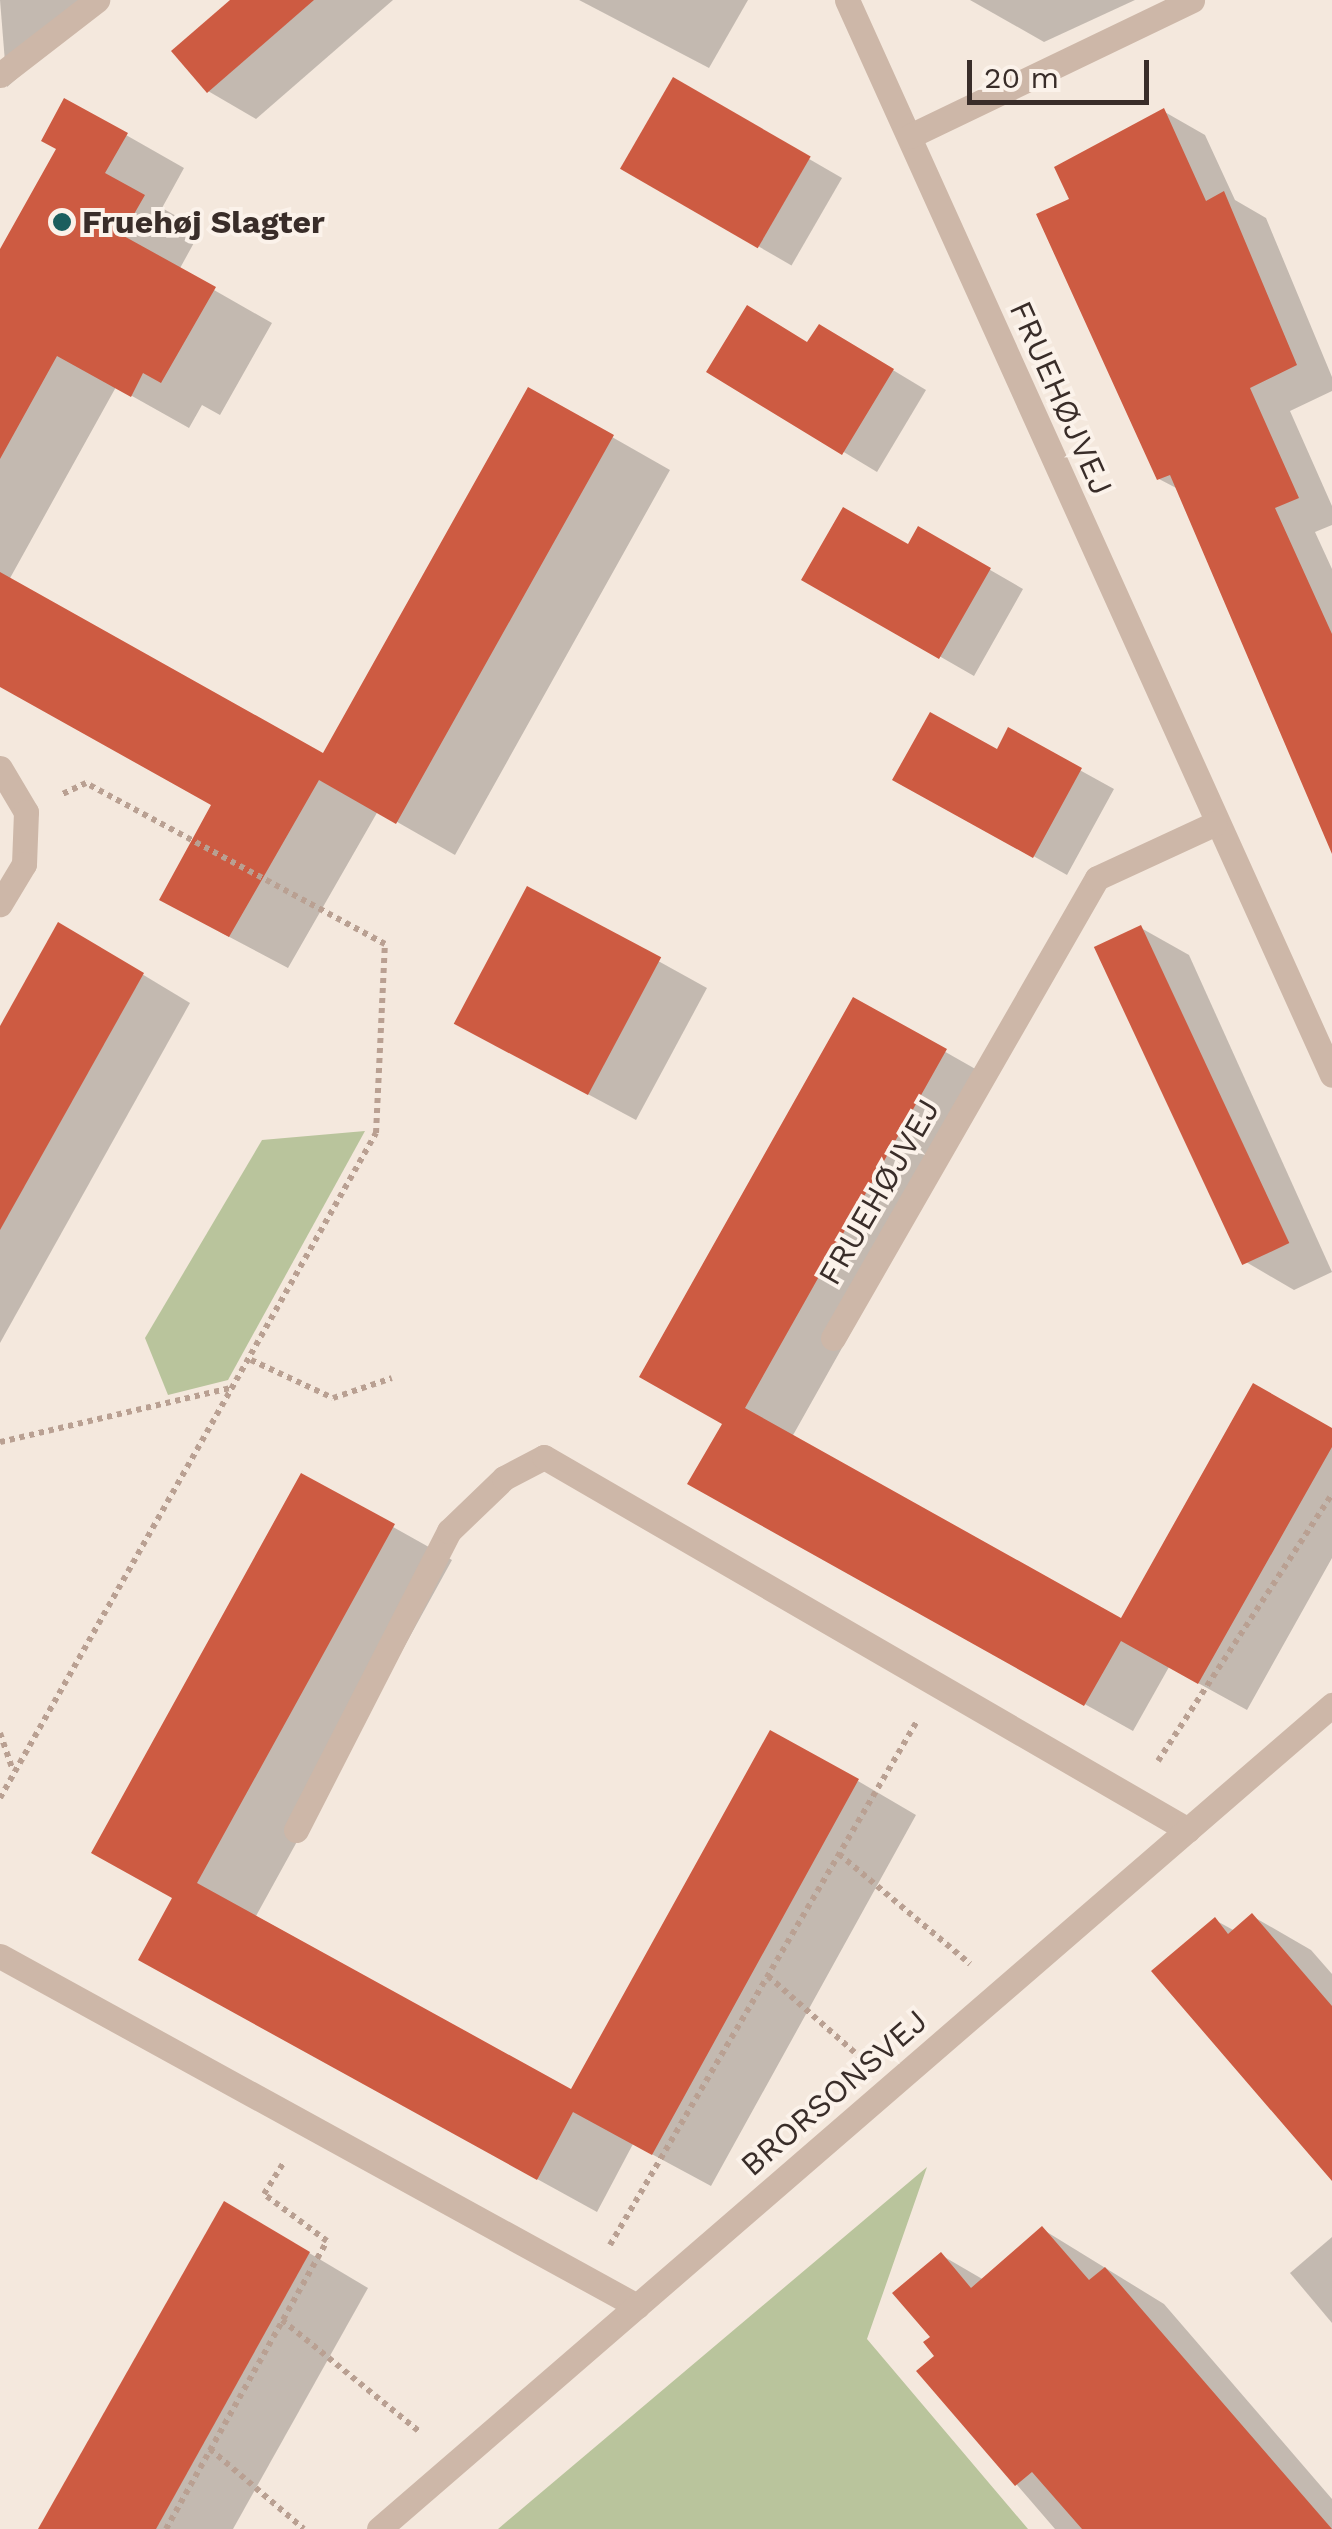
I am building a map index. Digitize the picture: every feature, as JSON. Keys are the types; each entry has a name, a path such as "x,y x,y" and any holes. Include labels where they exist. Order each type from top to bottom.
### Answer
{"street":[{"path":"0,75 97,0"},
{"name":"FRUEHØJVEJ","path":"847,0 1214,824 1332,1075"},
{"path":"910,136 1192,0"},
{"path":"0,768 26,812 24,864 0,904"},
{"name":"FRUEHØJVEJ","path":"833,1338 1097,878 1214,824"},
{"path":"296,1830 449,1532 504,1478 544,1457 1188,1830"},
{"name":"BRORSONSVEJ","path":"379,2529 1332,1706"},
{"path":"0,1956 587,2283 637,2306"}],"path":[{"path":"0,1798 376,1132 384,944 86,782 26,812"},
{"path":"250,1360 333,1398 392,1378"},
{"path":"0,1442 231,1388"},
{"path":"1133,1799 1330,1500"},
{"path":"587,2283 938,1686"},
{"path":"0,1734 14,1770"},
{"path":"839,1854 1002,1990"},
{"path":"768,1976 892,2086"},
{"path":"166,2529 327,2241 264,2194 304,2126"},
{"path":"282,2320 457,2462"},
{"path":"210,2449 304,2529"}],"green space":[{"path":"365,1131 228,1380 168,1395 145,1338 262,1140"},
{"path":"927,2167 867,2339 1028,2529 498,2529"}],"building":[{"path":"230,0 314,0 207,93 171,51"},
{"path":"673,77 811,156 758,248 620,169"},
{"path":"64,98 128,133 105,173 145,195 122,235 216,287 161,383 143,373 131,397 57,356 0,459 0,249 56,149 41,141"},
{"path":"1164,108 1206,201 1224,191 1297,365 1250,388 1299,498 1275,508 1332,634 1332,854 1170,475 1157,480 1036,214 1069,199 1054,167"},
{"path":"747,305 807,342 819,324 894,369 842,455 706,372"},
{"path":"528,387 614,435 396,824 319,780 229,937 159,900 211,805 0,687 0,572 323,753"},
{"path":"843,507 908,544 918,526 991,568 939,659 801,580"},
{"path":"930,712 997,749 1008,727 1082,768 1033,858 892,780"},
{"path":"527,886 661,957 588,1095 454,1024"},
{"path":"58,922 144,973 0,1230 0,1026"},
{"path":"1141,925 1289,1243 1242,1265 1094,947"},
{"path":"853,997 947,1049 745,1408 1121,1618 1253,1383 1332,1428 1332,1447 1198,1684 1121,1641 1084,1706 687,1484 722,1424 639,1377"},
{"path":"301,1473 395,1524 197,1883 571,2089 770,1730 859,1779 652,2155 573,2112 537,2180 138,1960 172,1898 91,1853"},
{"path":"1252,1913 1332,2006 1332,2181 1151,1971 1215,1917 1228,1934"},
{"path":"224,2201 310,2252 156,2529 38,2529"},
{"path":"1042,2226 1089,2280 1105,2267 1332,2529 1082,2529 1032,2472 1015,2486 916,2371 934,2356 923,2342 930,2337 892,2293 941,2252 971,2288"}],"place":[{"name":"Fruehøj Slagter","path":"62,222"}]}
